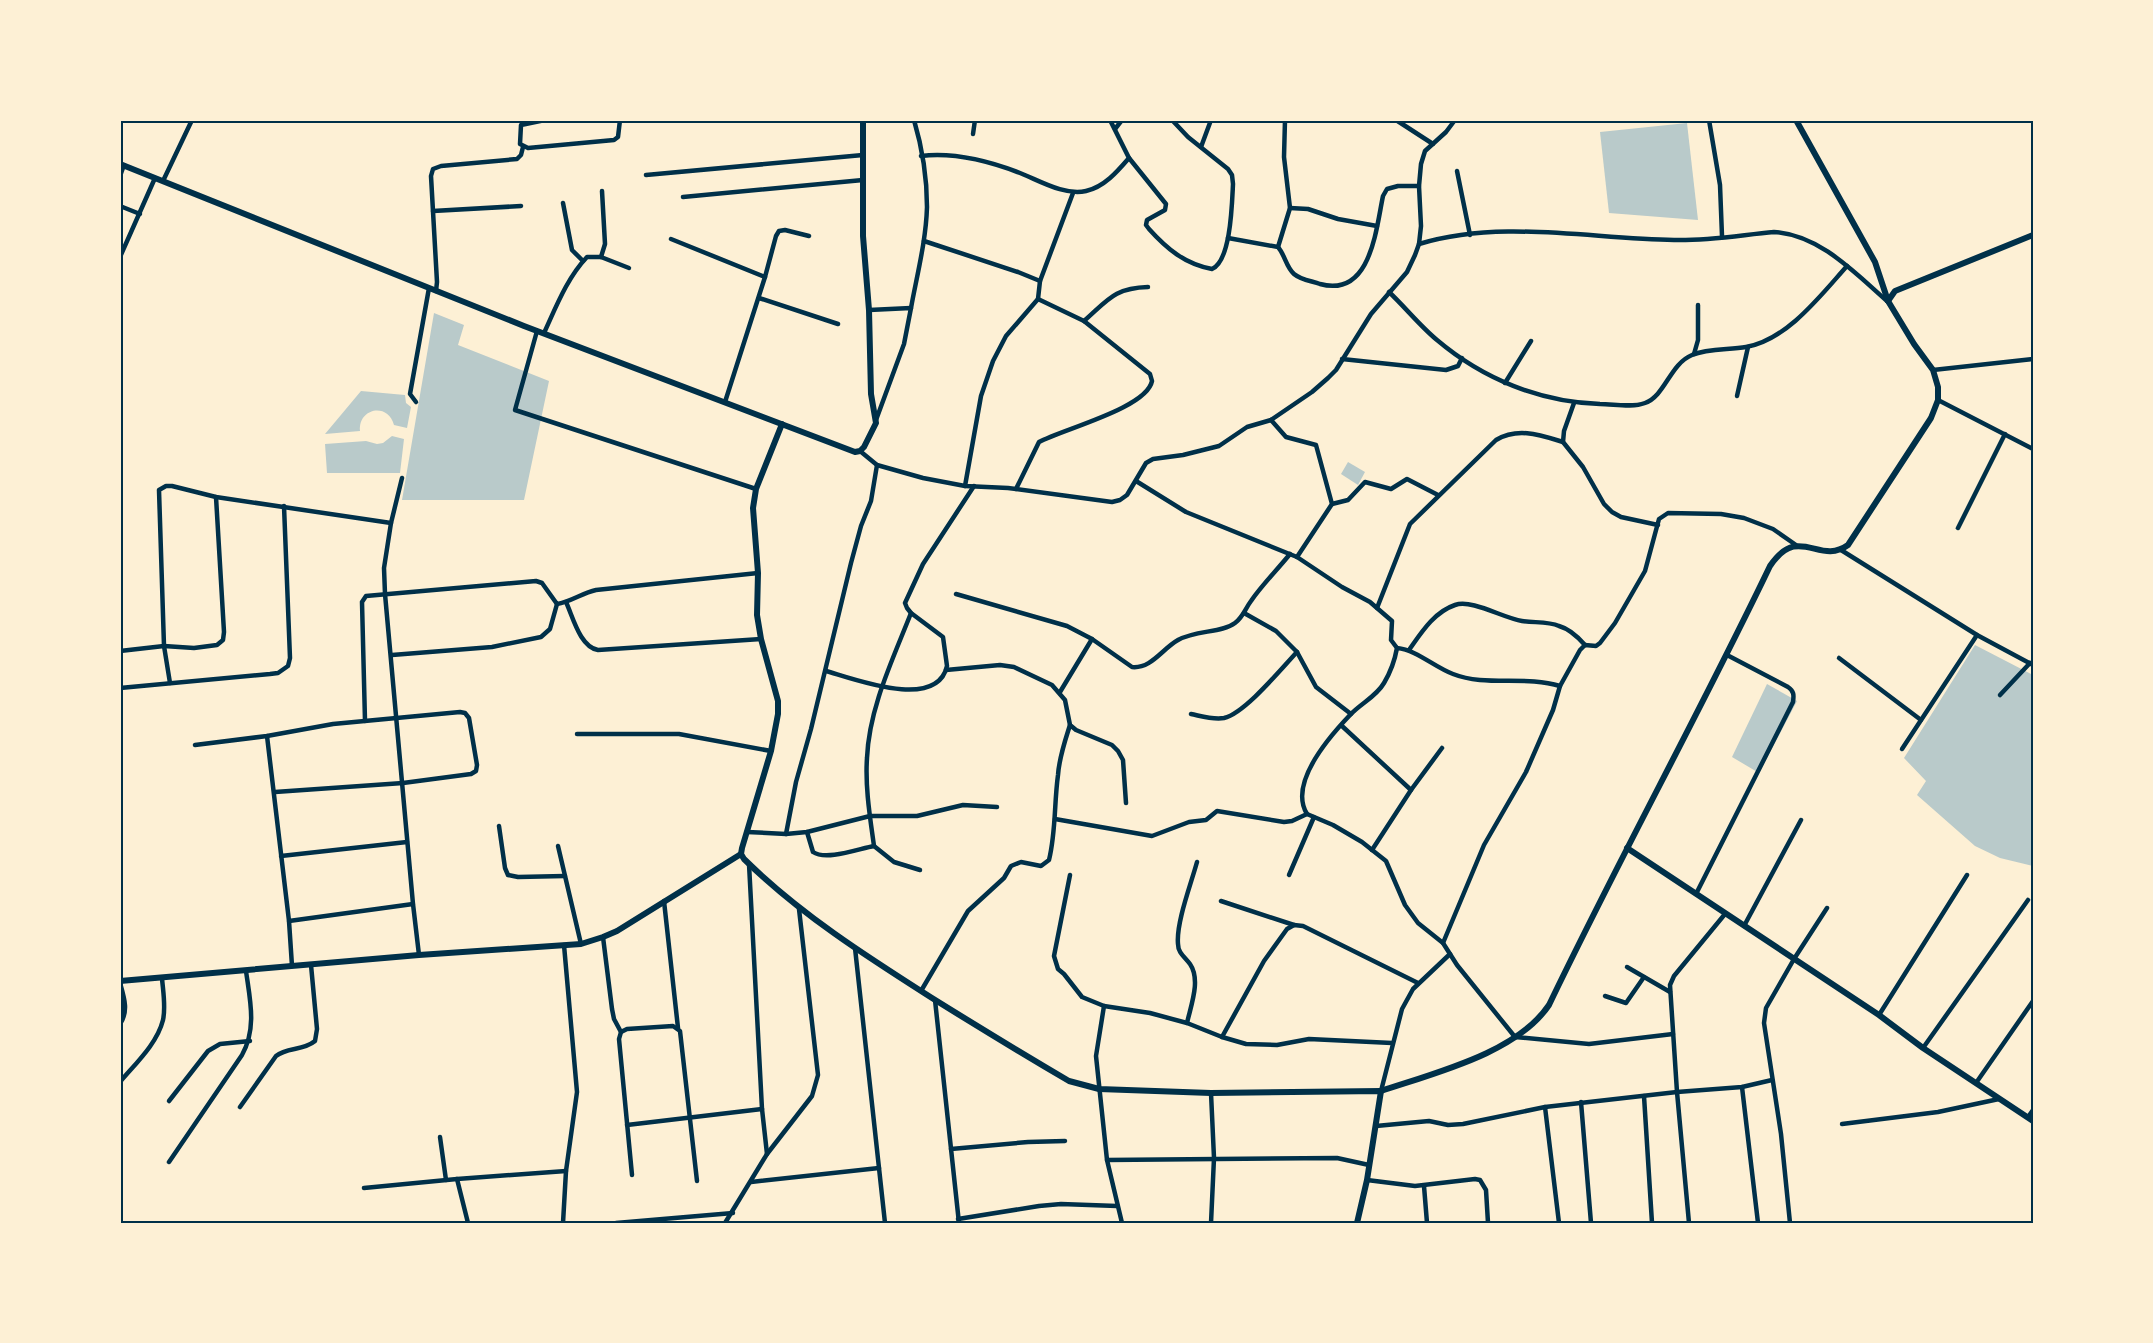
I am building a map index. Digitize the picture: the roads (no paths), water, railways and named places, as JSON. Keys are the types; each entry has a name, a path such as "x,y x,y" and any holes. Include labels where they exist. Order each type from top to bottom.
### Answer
{"street":[{"path":"163,181 192,120"},
{"path":"436,291 430,176 433,170 441,166 517,159 523,147 520,144 521,124 545,120"},
{"path":"523,147 614,140 620,132 620,120"},
{"path":"863,120 863,236 869,310 871,394 876,420"},
{"path":"860,451 870,436 904,344 924,242 927,207 914,120"},
{"path":"973,134 975,120"},
{"path":"1110,120 1129,158 1164,200 1165,210 1147,220 1146,225 1170,251 1182,259 1212,269 1220,263 1228,238 1232,175 1178,128 1172,120"},
{"path":"1115,129 1122,120"},
{"path":"1201,147 1210,120"},
{"path":"1285,120 1284,157 1290,208 1278,247 1293,273 1301,278 1335,286 1359,274 1371,251 1383,196 1387,189 1398,186 1419,186"},
{"path":"1396,120 1433,144"},
{"path":"120,176 122,165 541,332 855,452 860,451 877,465 923,478 965,486 1016,489 1112,502 1127,495 1142,468 1153,459 1208,450 1228,441 1246,427 1271,420 1328,378 1371,314 1407,272 1419,244 1421,226 1419,186 1425,151 1446,132 1455,120"},
{"path":"1709,120 1720,184 1722,236"},
{"path":"1409,650 1425,627 1441,612 1461,603 1471,604 1522,621 1557,624 1568,629 1585,645 1596,646 1631,597 1645,571 1659,519 1668,513 1734,516 1773,529 1796,545 1834,552 1848,545 1931,418 1938,400 1938,387 1933,370 1888,301 1875,262 1796,120"},
{"path":"921,156 949,154 999,166 1073,193 1088,191 1100,186 1116,174 1129,158"},
{"path":"646,175 862,155"},
{"path":"1457,171 1470,235"},
{"path":"120,257 155,178"},
{"path":"683,197 863,180"},
{"path":"601,257 605,244 602,191"},
{"path":"965,486 981,396 993,361 1006,336 1038,299 1040,281 1073,193"},
{"path":"562,203 573,250 583,261"},
{"path":"120,206 140,214"},
{"path":"433,211 521,206"},
{"path":"1290,208 1308,209 1338,219 1377,226"},
{"path":"725,402 779,231 786,230 809,236"},
{"path":"1419,244 1440,238 1513,231 1675,240 1788,233 1837,257 1888,301"},
{"path":"1888,301 1895,291 2033,235"},
{"path":"1228,238 1278,247"},
{"path":"671,239 765,277"},
{"path":"924,242 1040,281"},
{"path":"629,268 601,257 587,257 583,261 541,332 515,410 756,489"},
{"path":"1389,291 1436,339 1462,358 1505,383 1543,396 1574,403 1634,405 1646,403 1654,398 1678,364 1694,354 1748,347 1769,340 1794,322 1847,266"},
{"path":"1084,321 1116,293 1130,288 1148,287"},
{"path":"416,402 410,394 429,288"},
{"path":"759,298 838,324"},
{"path":"1016,489 1039,442 1119,410 1147,392 1152,386 1150,374 1084,321 1038,299"},
{"path":"1694,354 1698,340 1698,305"},
{"path":"869,310 912,308"},
{"path":"1505,383 1531,341"},
{"path":"1737,396 1748,347"},
{"path":"1342,359 1446,370 1458,366 1462,358"},
{"path":"1933,370 2033,360"},
{"path":"1938,400 2033,449"},
{"path":"1563,442 1564,430 1574,403"},
{"path":"1271,420 1286,437 1316,445 1332,504"},
{"path":"120,1024 123,1020 125,1005 120,982 419,955 581,944 603,938 741,854 771,751 778,714 778,701 761,639 758,615 758,573 753,508 756,489 782,424"},
{"path":"1377,608 1410,524 1438,495 1503,436 1526,432 1563,442 1583,467 1612,512 1621,517 1658,525"},
{"path":"1958,528 2005,434"},
{"path":"786,834 795,782 826,671 851,563 873,495 877,465"},
{"path":"402,478 391,523 384,568 419,955"},
{"path":"1297,557 1332,504 1348,500 1365,482 1391,489 1407,479 1438,495"},
{"path":"1136,481 1186,512 1297,557 1377,608 1392,621 1391,640 1398,648 1409,650 1439,667 1465,677 1546,681 1560,686"},
{"path":"171,683 164,646 159,490 172,486 216,496 391,523"},
{"path":"826,671 882,687 917,690 936,684 946,670 943,637 911,613 905,603 914,581 934,546 974,486"},
{"path":"120,651 164,646 194,648 217,645 223,640 216,496"},
{"path":"120,688 278,673 288,666 284,506"},
{"path":"741,854 799,909 855,948 935,1000 1069,1081 1099,1089 1211,1093 1382,1091 1468,1061 1515,1037 1531,1026 1549,1005 1600,898 1727,656 1770,566 1779,553 1796,545"},
{"path":"1841,550 1977,635 2031,664 2000,695"},
{"path":"956,594 1011,611 1054,620 1092,639 1132,667 1139,668 1147,665 1180,639 1204,631 1227,628 1235,623 1290,555"},
{"path":"557,604 566,602 584,592 596,590 758,573"},
{"path":"365,721 362,602 366,596 536,580 542,583 557,604"},
{"path":"566,602 585,643 591,649 761,639"},
{"path":"392,655 481,648 541,637 550,629 557,604"},
{"path":"911,613 882,687 873,718 867,758 874,846 894,862 920,870"},
{"path":"1244,613 1276,631 1297,652 1316,687 1351,714"},
{"path":"1902,749 1977,635"},
{"path":"1060,692 1092,639"},
{"path":"1443,943 1484,844 1526,772 1553,710 1560,686 1585,645"},
{"path":"1398,648 1385,683 1351,714 1319,751 1304,785 1301,805 1307,814 1333,825 1386,861 1405,905 1418,923 1443,943 1515,1037 1589,1044 1673,1034"},
{"path":"1191,714 1215,718 1232,715 1256,696 1297,652"},
{"path":"1696,894 1793,702 1794,695 1793,690 1788,687 1727,656"},
{"path":"1839,658 1921,720"},
{"path":"921,991 968,912 1004,878 1011,866 1021,862 1041,866 1049,860 1053,844 1058,774 1070,725 1065,700 1060,692 1041,678 1014,667 988,665 946,670"},
{"path":"195,745 267,736 333,724 397,717 465,713 469,718 477,765 476,771 471,774 403,783 275,792"},
{"path":"1070,725 1112,745 1118,751 1123,760 1126,803"},
{"path":"1342,726 1411,790"},
{"path":"578,734 679,734 771,751"},
{"path":"267,736 275,792 292,966"},
{"path":"1372,850 1442,748"},
{"path":"747,832 786,834 807,832 870,816 917,816 963,805 997,807"},
{"path":"1055,819 1152,836 1189,822 1206,820 1217,811 1284,822 1307,814"},
{"path":"1289,875 1314,817"},
{"path":"1744,926 1801,820"},
{"path":"499,826 508,875 518,877 565,876"},
{"path":"807,832 813,852 818,855 874,846"},
{"path":"281,856 407,842"},
{"path":"558,846 581,944"},
{"path":"1627,848 2031,1119 2033,1110"},
{"path":"1187,1023 1195,984 1194,974 1191,964 1179,950 1177,943 1197,862"},
{"path":"749,864 762,1109 767,1154"},
{"path":"1070,875 1054,956 1055,964 1082,997 1104,1005 1150,1013 1187,1023 1222,1037 1260,1046 1309,1039 1392,1043"},
{"path":"1879,1015 1967,875"},
{"path":"1923,1048 2028,900"},
{"path":"664,901 697,1181"},
{"path":"1221,901 1303,926 1418,983"},
{"path":"289,921 413,904"},
{"path":"1791,1223 1781,1134 1764,1023 1766,1008 1827,908"},
{"path":"725,1223 767,1154 812,1096 819,1075 799,909"},
{"path":"1689,1223 1670,985 1674,976 1725,914"},
{"path":"1222,1037 1264,961 1287,929 1294,925"},
{"path":"603,938 612,1009 621,1032 619,1039 632,1174"},
{"path":"563,1223 566,1171 577,1092 564,945"},
{"path":"855,948 885,1223"},
{"path":"1357,1223 1392,1043 1402,1009 1418,983 1450,954"},
{"path":"240,1107 276,1056 309,1046 315,1041 317,1029 311,965"},
{"path":"1627,967 1670,992"},
{"path":"169,1162 250,1041 252,1009 246,971"},
{"path":"1605,996 1626,1003 1644,977"},
{"path":"120,1083 148,1048 162,1023 164,1012 162,978"},
{"path":"935,1000 958,1221 1038,1206 1061,1204 1117,1206"},
{"path":"1976,1083 2033,1001"},
{"path":"1104,1005 1096,1056 1107,1160 1122,1223"},
{"path":"621,1032 627,1029 674,1026 678,1028"},
{"path":"169,1101 208,1051 220,1044 250,1041"},
{"path":"1376,1126 1430,1121 1448,1125 1463,1124 1545,1107 1742,1087 1772,1080"},
{"path":"1742,1087 1758,1223"},
{"path":"1211,1093 1214,1158 1211,1223"},
{"path":"1644,1096 1652,1223"},
{"path":"1842,1124 1938,1112 1999,1099"},
{"path":"1581,1102 1591,1223"},
{"path":"1545,1107 1559,1223"},
{"path":"627,1125 762,1109"},
{"path":"440,1137 446,1180"},
{"path":"951,1149 1065,1141"},
{"path":"1107,1160 1337,1158 1369,1165"},
{"path":"751,1182 879,1168"},
{"path":"364,1188 566,1171"},
{"path":"457,1179 468,1223"},
{"path":"1367,1180 1424,1186 1480,1180 1486,1190 1488,1223"},
{"path":"1424,1186 1427,1223"},
{"path":"616,1223 733,1213"}]}
